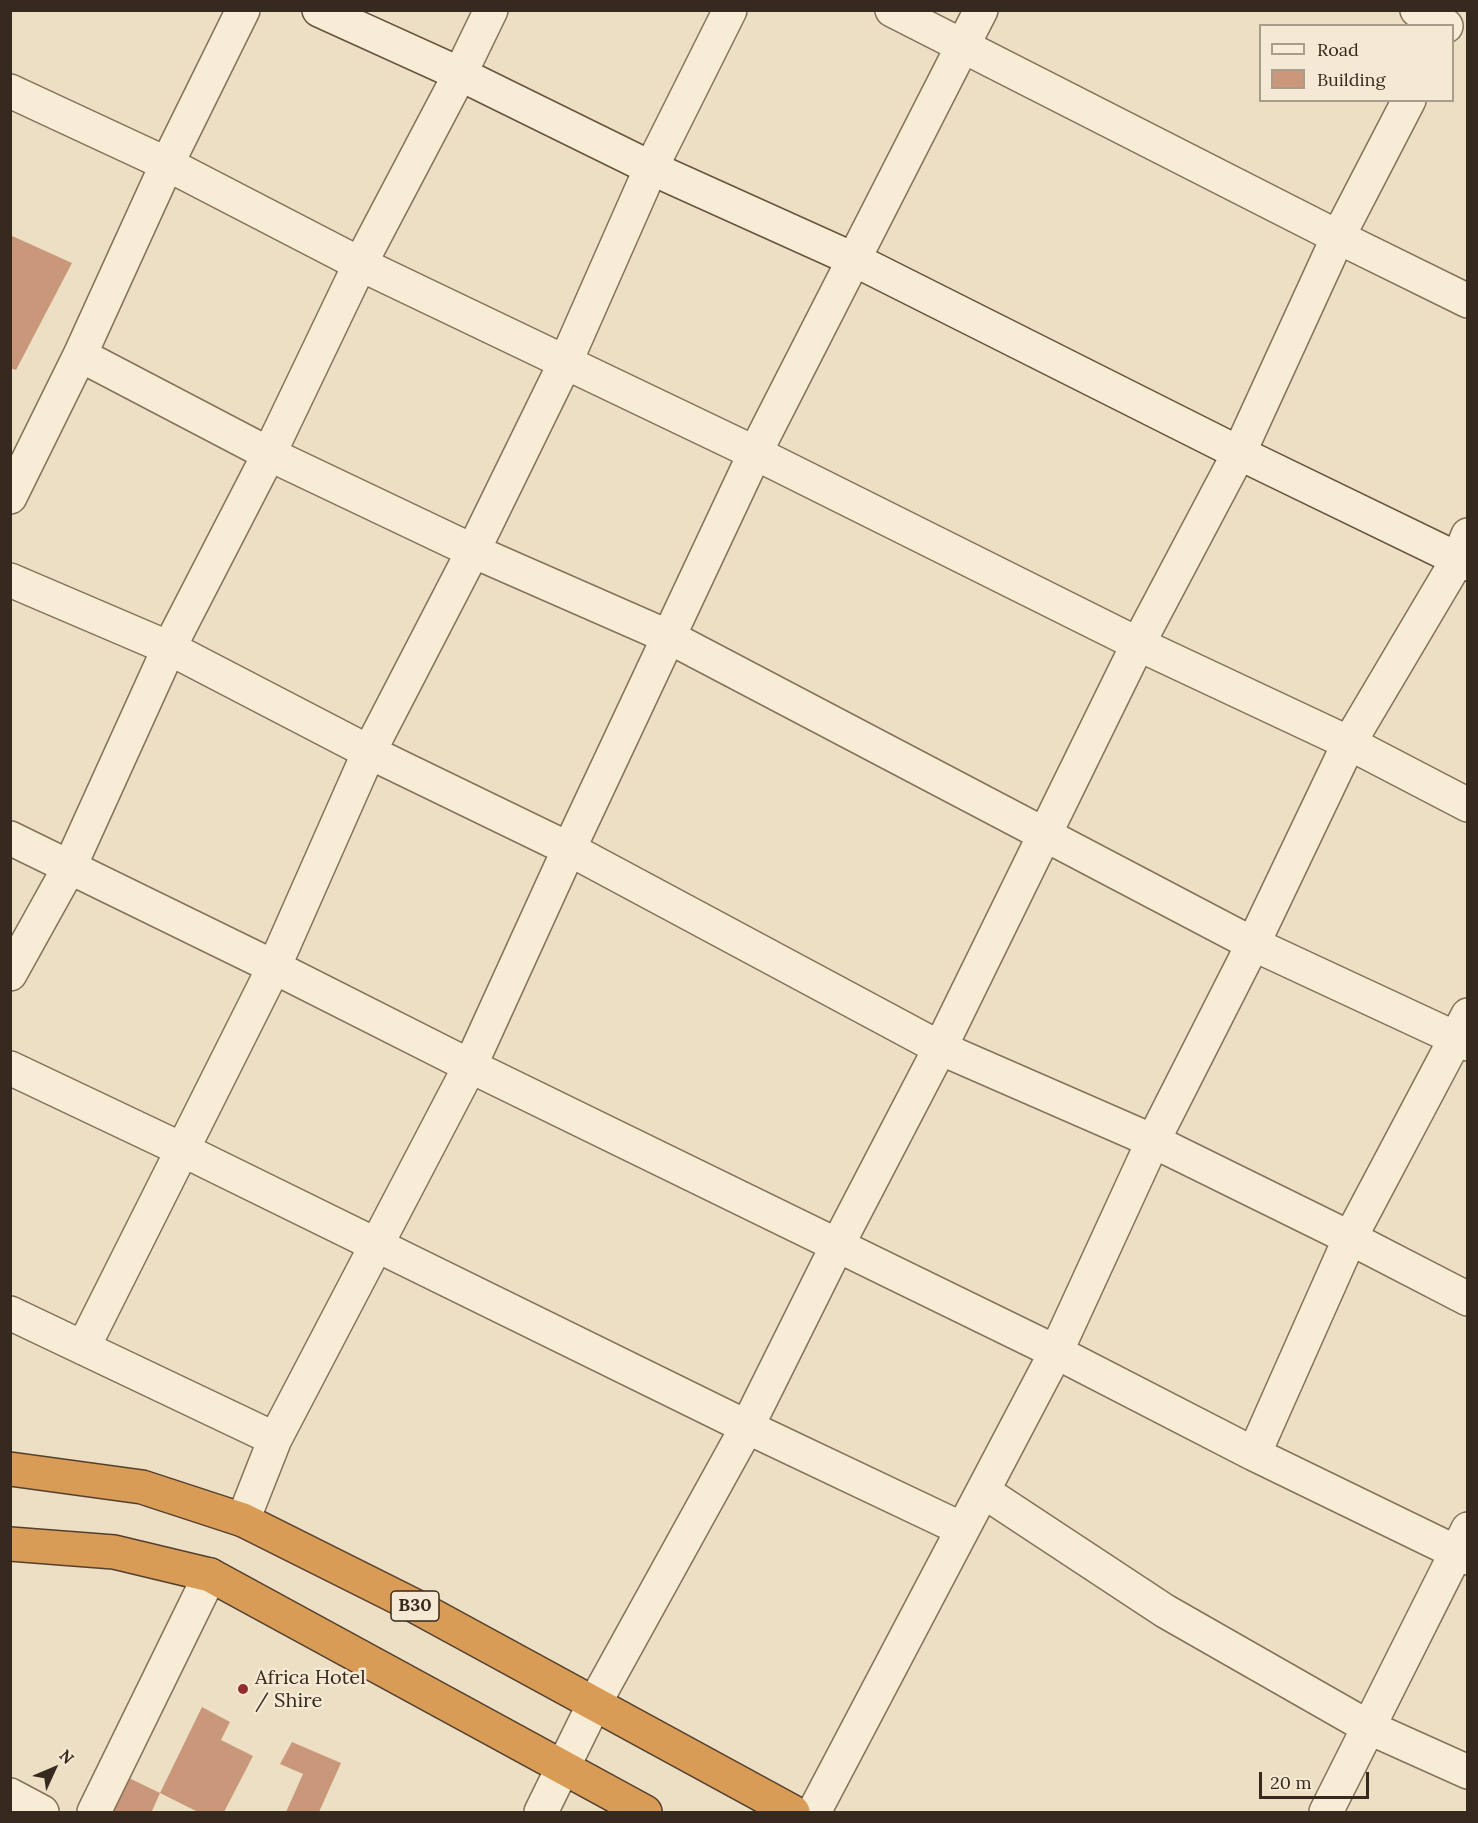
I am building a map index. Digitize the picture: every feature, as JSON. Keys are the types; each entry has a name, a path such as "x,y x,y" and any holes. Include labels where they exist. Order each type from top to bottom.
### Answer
{"highway":[{"name":"B30","path":"10,1469 142,1487 243,1520 415,1606 793,1812"},
{"path":"10,1544 114,1552 210,1575 645,1812"}],"street":[{"path":"10,497 80,356 167,164 243,10"},
{"path":"319,10 460,74 651,168 855,260 1239,453 1464,553 1349,743 1153,1141 1056,1352 814,1812"},
{"path":"10,974 70,866 169,648 269,454 360,264 491,10"},
{"path":"83,1348 274,967 369,752 473,551 565,363 651,168 730,10"},
{"path":"892,10 1467,301"},
{"path":"243,1520 275,1439 470,1066 755,453 981,10"},
{"path":"1417,10 1443,24"},
{"path":"1448,24 1455,10"},
{"path":"10,91 167,164 360,264 755,453 1138,644 1349,743 1467,805"},
{"path":"541,1812 594,1704 747,1427 837,1246 940,1048 1138,644 1239,453 1338,237 1408,102"},
{"path":"80,356 269,454 473,551 669,637 1252,944 1464,1033 1350,1238 1254,1454"},
{"path":"10,580 169,648 369,752 569,849 940,1048 1153,1141 1350,1238 1467,1299"},
{"path":"10,838 1056,1352 1254,1454 1464,1547 1326,1812"},
{"path":"10,1068 376,1243 747,1427 962,1529"},
{"path":"10,1314 275,1439"},
{"path":"983,1491 1165,1611 1370,1728 1467,1772"},
{"path":"94,1812 210,1575"},
{"path":"10,1795 42,1812"}],"building":[{"path":"10,235 72,263 16,370 10,368"},
{"path":"202,1707 230,1722 221,1740 253,1756 224,1812 198,1812 160,1793"},
{"path":"292,1742 341,1763 319,1812 286,1812 303,1774 280,1764"},
{"path":"129,1778 160,1793 152,1811 156,1812 113,1812"}],"place":[{"name":"Africa Hotel / Shire","path":"243,1689"}]}
